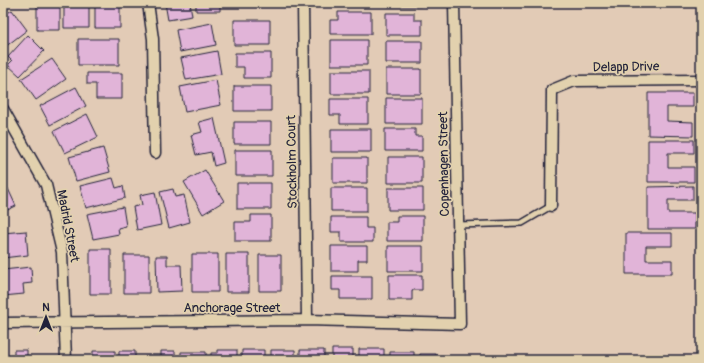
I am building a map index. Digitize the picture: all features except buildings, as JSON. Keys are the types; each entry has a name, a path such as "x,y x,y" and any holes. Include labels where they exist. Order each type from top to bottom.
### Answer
{"street":[{"path":"148,3 154,40 155,153"},
{"name":"Stockholm Court","path":"303,3 307,320"},
{"name":"Copenhagen Street","path":"454,3 460,324"},
{"name":"Delapp Drive","path":"551,206 552,90 574,81 701,80"},
{"name":"Madrid Street","path":"3,109 46,185 62,252 66,322 66,360"},
{"name":"Anchorage Street","path":"3,323 307,320 460,324"}],"lane":[{"path":"458,225 522,223 551,206"}]}
